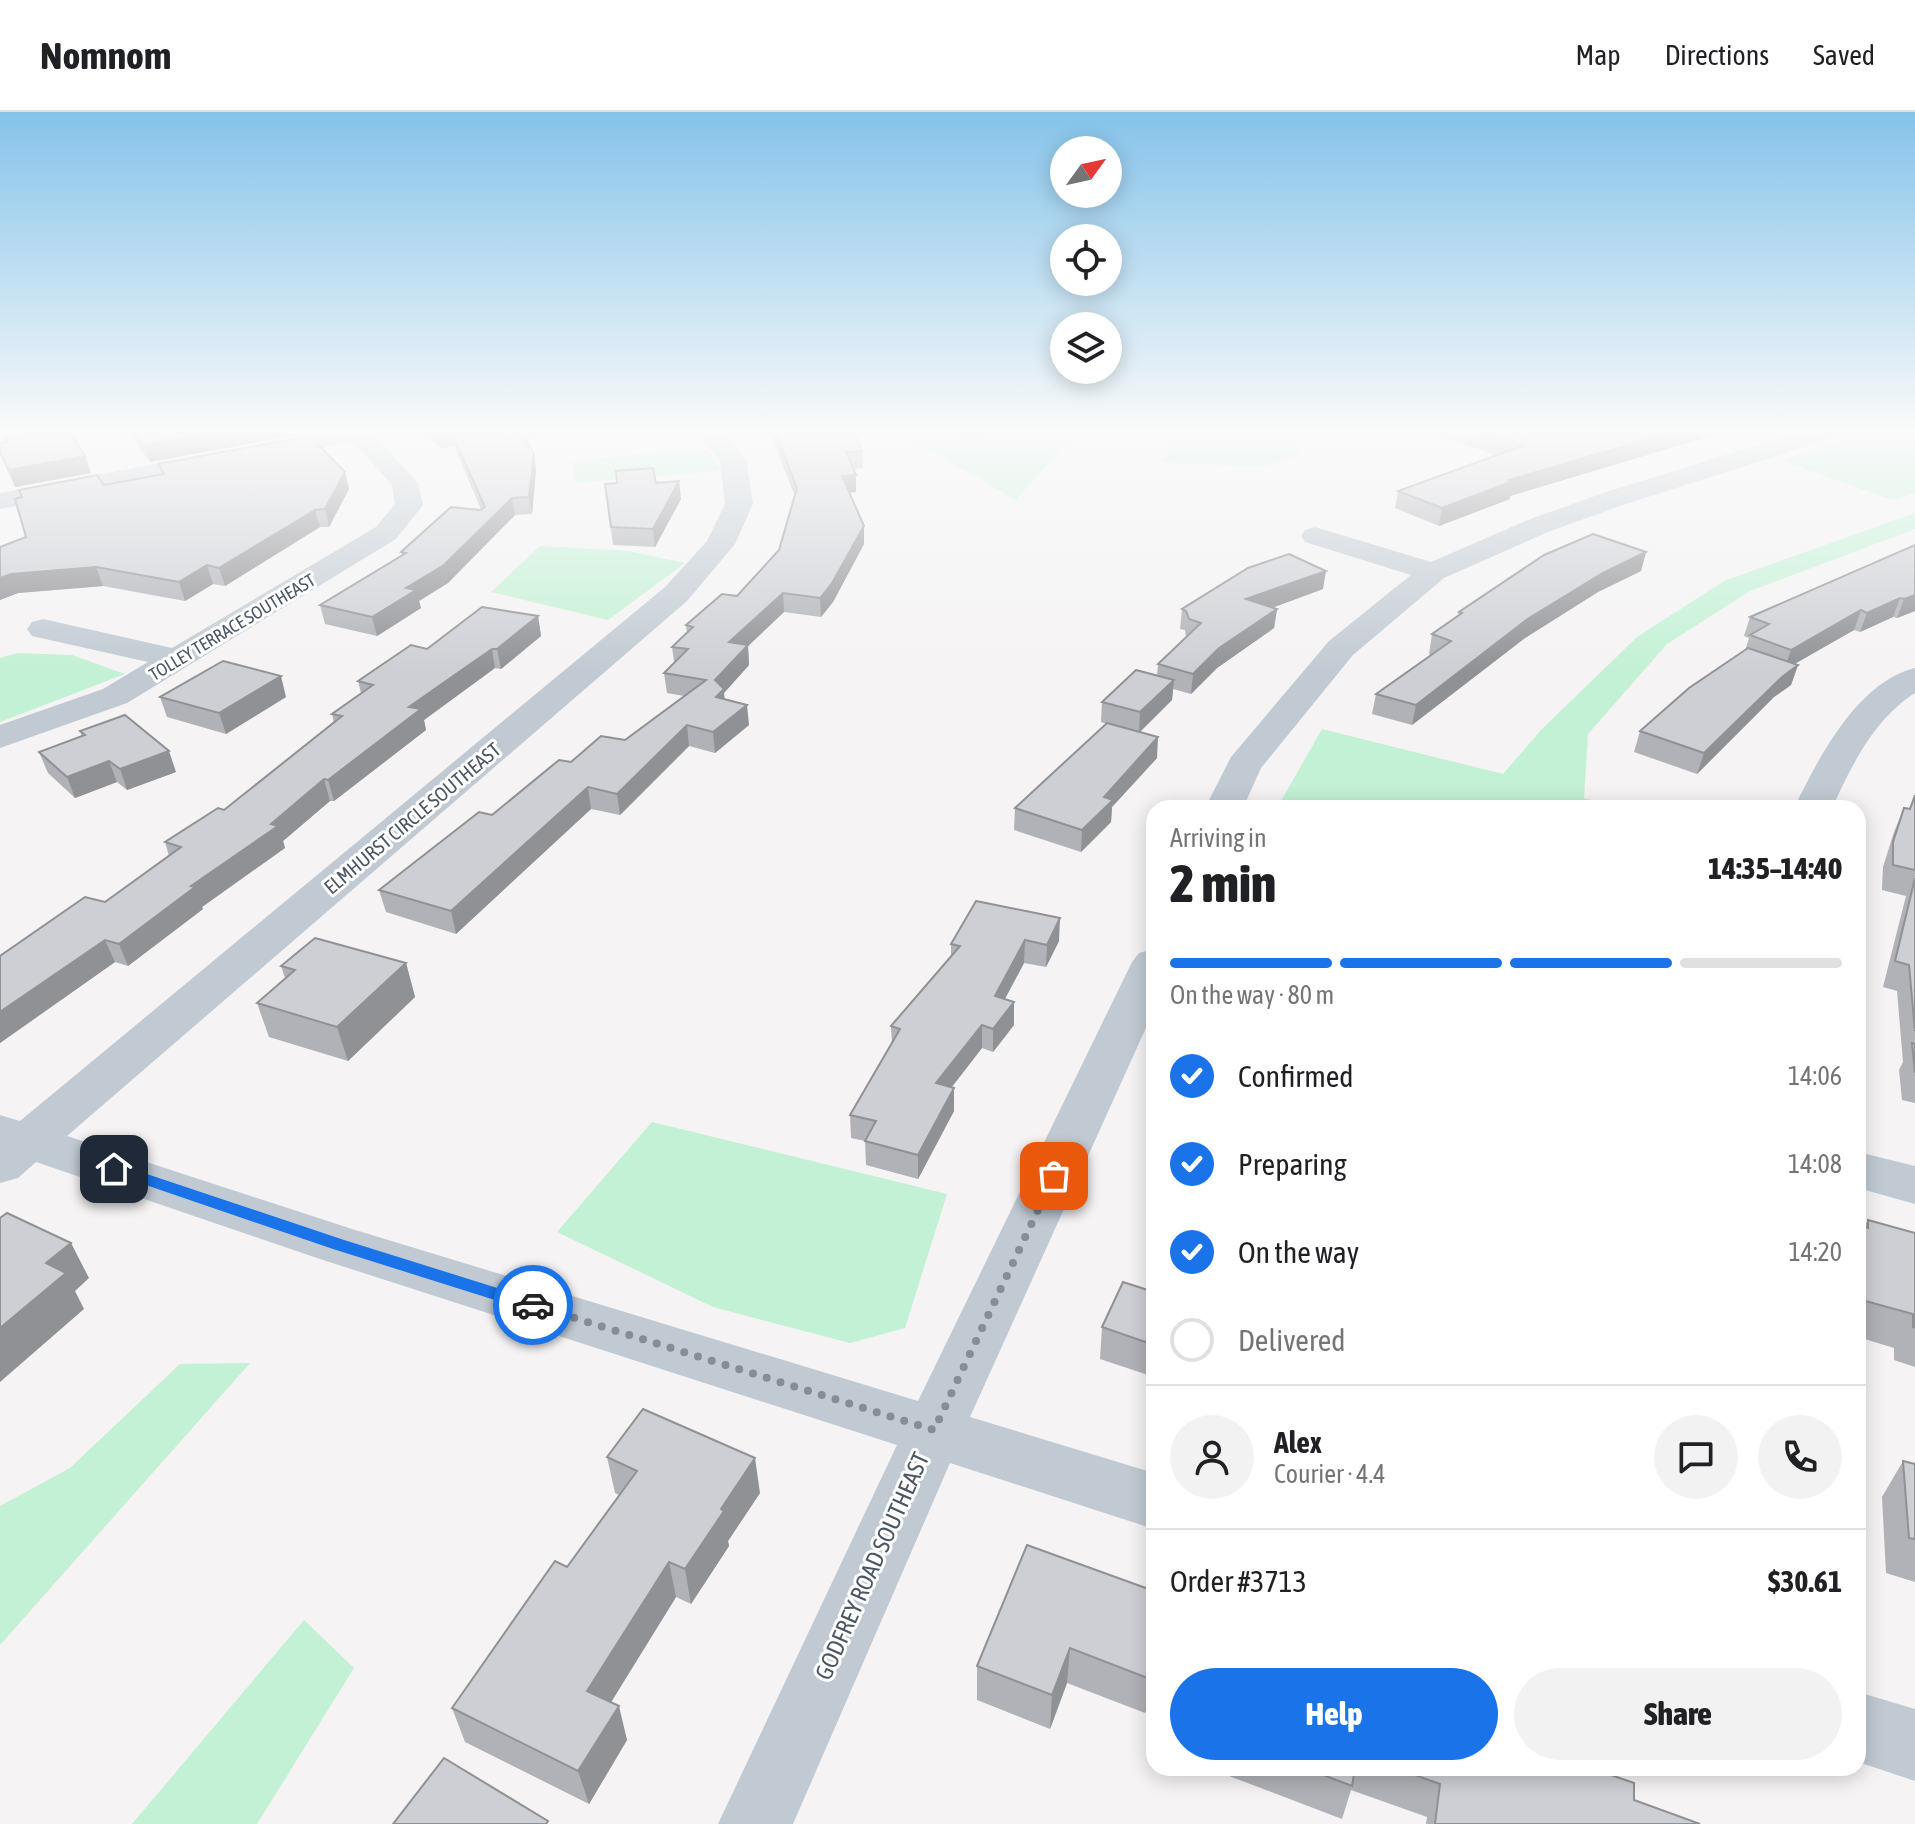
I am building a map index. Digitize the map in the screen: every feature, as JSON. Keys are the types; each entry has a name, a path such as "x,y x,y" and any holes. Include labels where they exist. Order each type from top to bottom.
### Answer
{"street":[{"name":"TOLLEY TERRACE SOUTHEAST","path":"0,737 115,696 386,533 403,512"},
{"name":"ELMHURST CIRCLE SOUTHEAST","path":"10,1146 676,594 720,544 735,512"},
{"path":"1228,800 1244,765 1341,648 1433,572 1577,512"},
{"path":"1315,536 1433,572"},
{"path":"43,629 178,659"},
{"path":"1817,800 1836,760 1883,698 1915,678"},
{"name":"GODFREY ROAD SOUTHEAST","path":"755,1824 934,1430 1146,995"},
{"path":"10,1146 339,1245 1146,1498"},
{"path":"1866,1172 1915,1185"},
{"path":"1866,1730 1915,1745"}],"green space":[{"path":"1915,513 1915,529 1750,591 1667,644 1588,734 1584,798 1591,800 1282,800 1322,729 1503,774 1542,729 1637,637 1724,581"},
{"path":"540,546 628,551 685,563 608,620 491,592"},
{"path":"17,653 72,655 125,674 0,722 0,658"},
{"path":"652,1122 947,1194 905,1328 850,1343 713,1307 557,1232"},
{"path":"250,1363 0,1645 0,1506 70,1468 180,1364"},
{"path":"304,1620 354,1668 257,1824 132,1824"}],"building":[{"path":"19,512 312,512 219,568 207,565 179,582 96,567 11,574 0,578 0,547 26,537"},
{"path":"446,512 498,512 444,565 406,588 416,590 372,617 320,605 406,553 401,552"},
{"path":"609,512 662,512 653,529 611,527"},
{"path":"790,512 858,512 864,526 832,583 820,598 783,593 729,642 748,645 715,680 724,689 716,697 747,705 713,732 687,725 617,794 588,787 451,911 379,890 479,812 492,815 559,760 571,762 601,736 625,740 706,680 664,673 688,649 672,647 693,627 686,625 722,594 737,596 779,550"},
{"path":"1593,534 1646,552 1603,573 1529,618 1416,705 1376,694 1451,641 1432,634 1462,613 1459,612 1544,555"},
{"path":"1915,545 1915,595 1900,598 1867,613 1861,610 1791,650 1750,635 1769,624 1750,617"},
{"path":"1289,554 1326,571 1246,599 1277,609 1219,648 1193,674 1158,664 1201,623 1189,619 1182,609 1248,568"},
{"path":"482,607 538,616 497,649 492,649 409,707 421,709 328,780 324,779 271,824 278,826 191,886 195,887 119,944 105,940 0,1012 0,956 85,897 105,902 181,847 165,842 218,808 224,810 342,716 332,714 373,685 358,681 411,645 427,649"},
{"path":"1748,648 1798,665 1704,753 1640,731 1689,688"},
{"path":"223,661 281,676 219,713 160,697"},
{"path":"1136,670 1174,680 1140,712 1102,702"},
{"path":"125,715 169,751 120,769 109,761 67,777 39,752 85,735 80,731"},
{"path":"1107,723 1158,737 1104,797 1113,800 1082,830 1015,808"},
{"path":"1915,795 1915,870 1893,865 1893,842 1904,808 1910,809"},
{"path":"1915,878 1915,1031 1909,965 1895,961"},
{"path":"976,901 1060,918 1047,945 1025,940 995,996 1014,1002 993,1029 982,1025 936,1083 954,1088 918,1155 865,1141 876,1121 850,1115 900,1029 891,1026 960,946 951,944"},
{"path":"315,938 406,963 337,1027 257,1003 295,970 281,966"},
{"path":"1912,1043 1915,1044 1915,1073"},
{"path":"7,1213 71,1243 46,1263 66,1273 0,1328 0,1218"},
{"path":"1868,1220 1915,1233 1915,1328 1913,1314 1866,1301"},
{"path":"1123,1282 1146,1289 1146,1342 1102,1327"},
{"path":"643,1409 755,1458 685,1569 669,1562 587,1691 619,1706 578,1771 452,1708 555,1561 567,1567 637,1471 607,1457"},
{"path":"1903,1461 1915,1464 1915,1539 1909,1538"},
{"path":"1027,1545 1146,1588 1146,1677 1070,1648 1052,1695 977,1666"},
{"path":"444,1758 548,1821 546,1824 393,1824"},
{"path":"1326,1776 1354,1776 1352,1786"},
{"path":"1418,1776 1614,1776 1634,1783 1634,1800 1700,1824 1435,1824 1440,1784"}],"way so far":[{"path":"533,1305 934,1430 1054,1176"}],"route":[{"path":"114,1169 339,1245 533,1305"}]}
